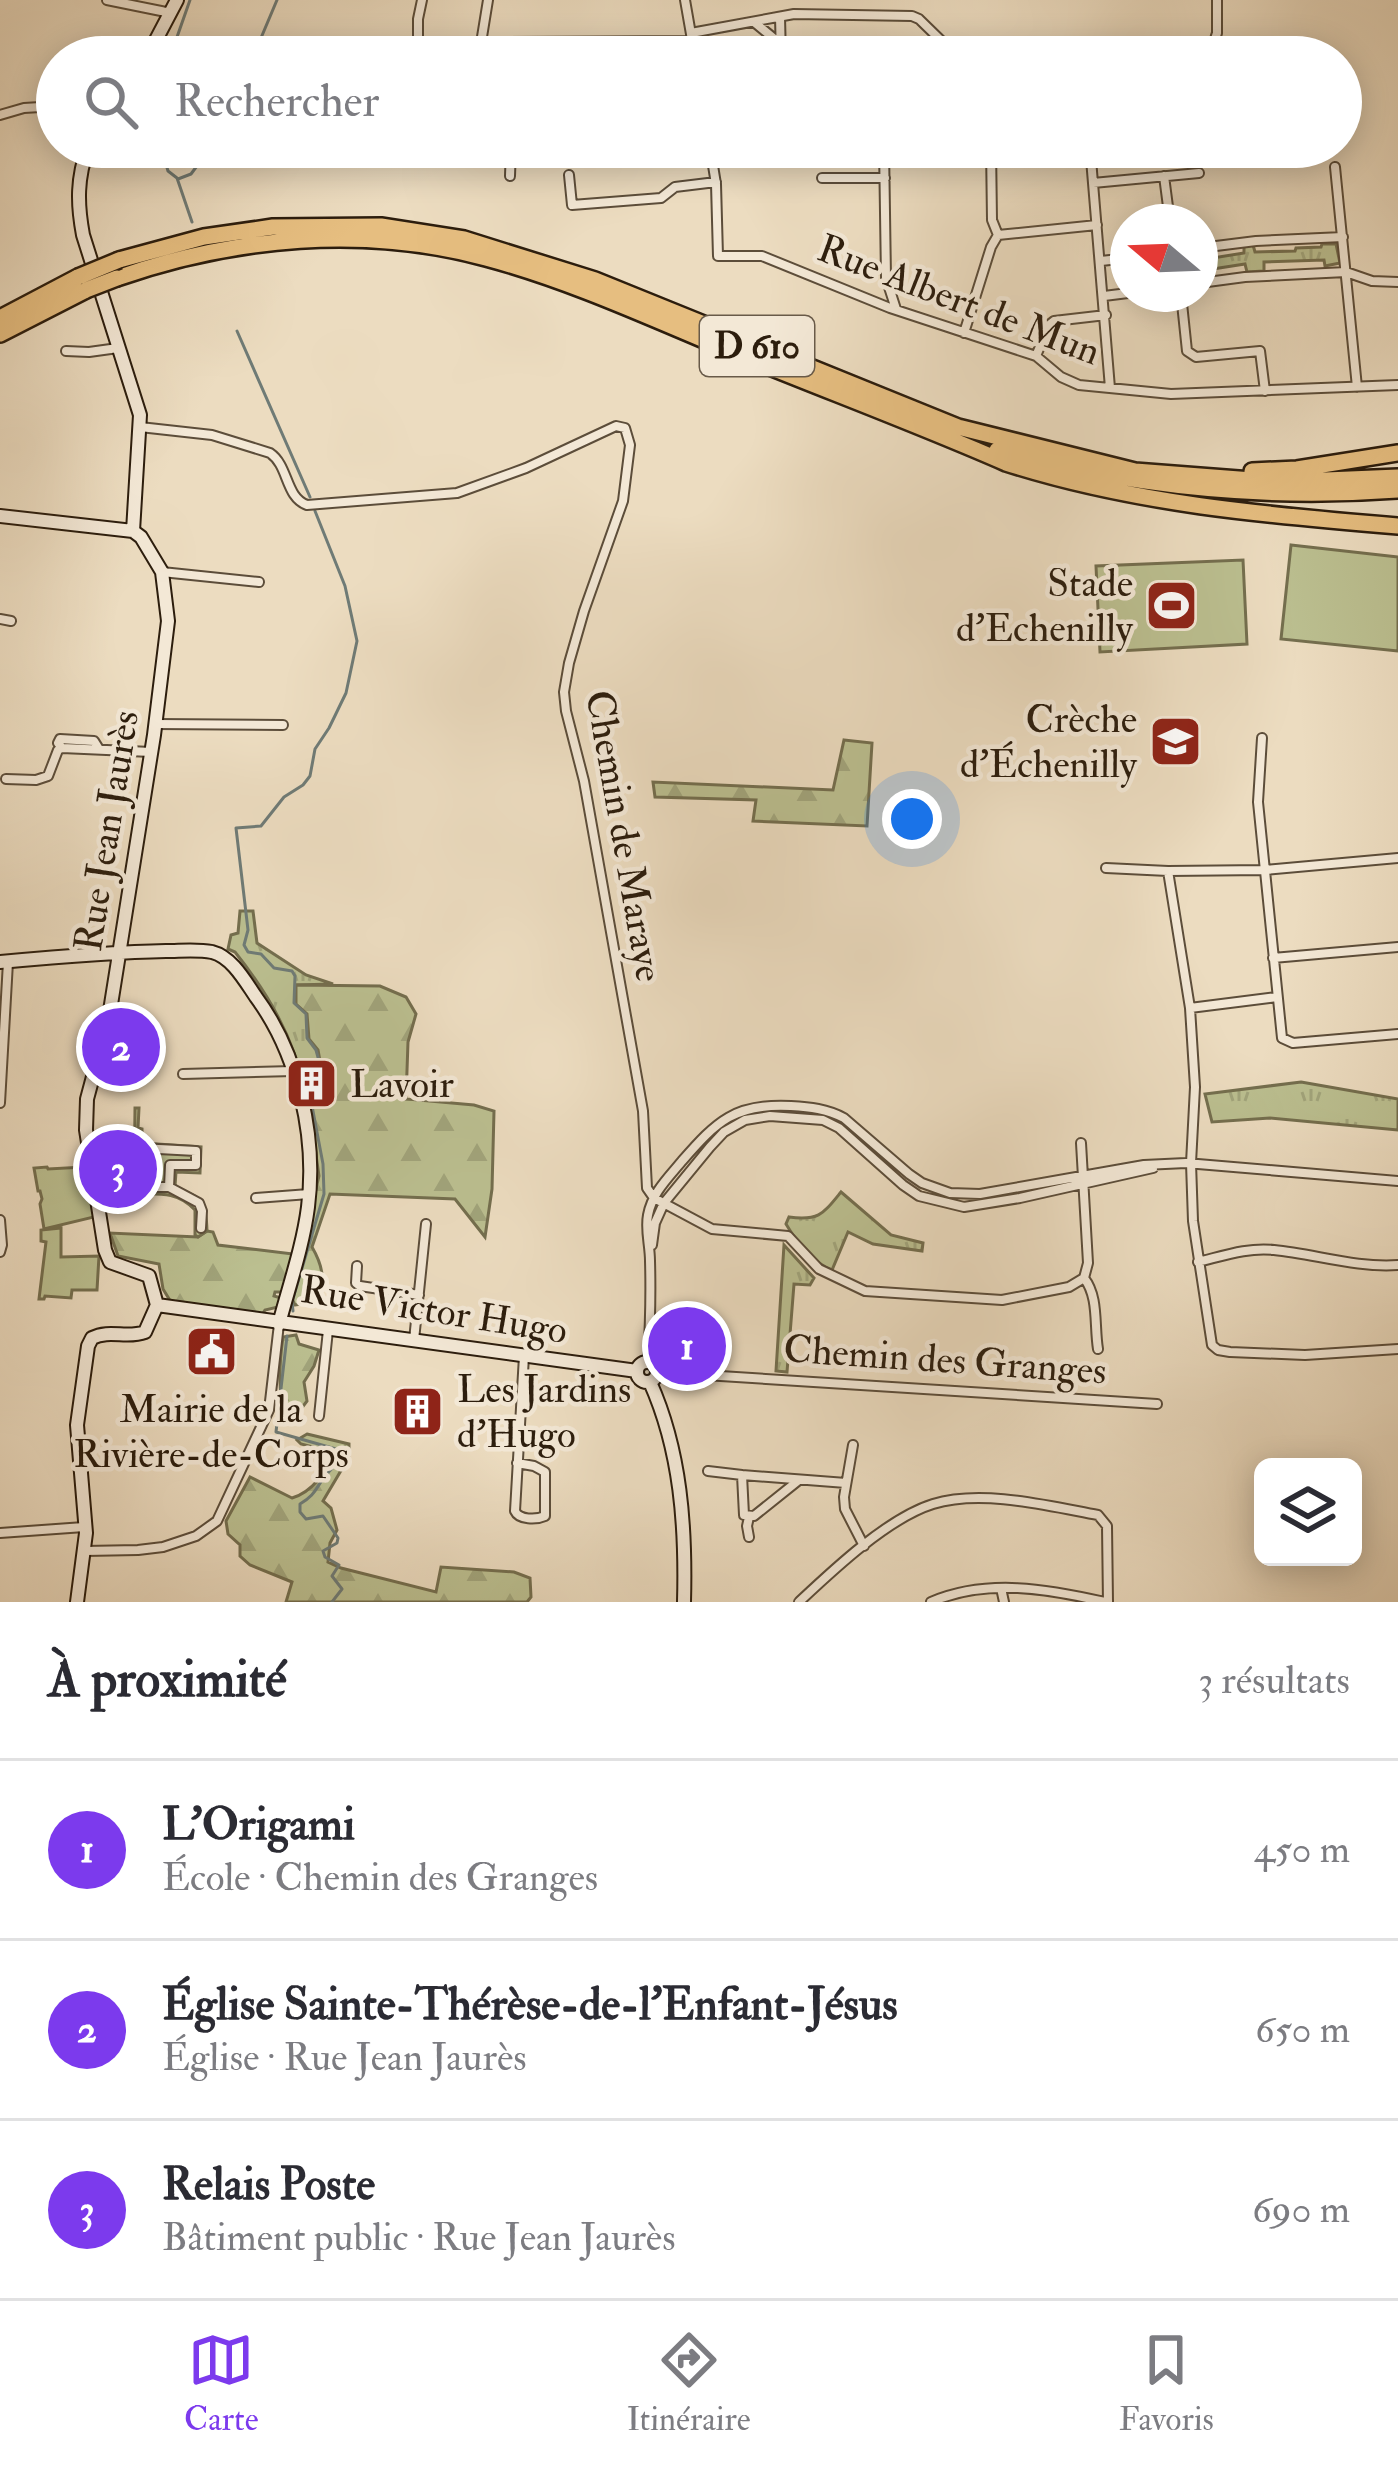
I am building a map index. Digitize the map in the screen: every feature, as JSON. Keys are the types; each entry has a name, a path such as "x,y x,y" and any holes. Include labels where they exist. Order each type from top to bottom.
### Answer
{"highway":[{"name":"D 610","path":"0,318 204,237 273,226 381,226 464,238 596,280 958,427 1135,471 1278,482 1398,477"},
{"name":"D 610","path":"117,269 270,242 377,240 449,250 548,277 936,433 1056,466 1141,481 1272,493 1398,490"},
{"name":"D 610","path":"0,334 82,283"},
{"path":"936,433 1006,463 1112,492 1398,526"},
{"path":"1185,475 1297,469 1398,453"}],"street":[{"path":"107,0 174,7 158,36"},
{"path":"418,36 422,0"},
{"path":"483,36 488,0"},
{"path":"685,0 691,36"},
{"path":"1216,36 1217,0"},
{"path":"695,36 794,14 912,16 937,36"},
{"path":"778,36 780,17"},
{"path":"754,22 771,36"},
{"path":"0,115 36,107"},
{"path":"81,168 83,235 137,398 140,428 133,531"},
{"path":"510,168 510,176"},
{"path":"569,175 572,205 661,197 675,187 716,182 714,168"},
{"path":"884,168 886,278 896,310"},
{"path":"991,168 992,220 998,235"},
{"path":"1093,168 1110,388"},
{"path":"1334,168 1357,387"},
{"path":"1093,183 1199,173"},
{"path":"1164,176 1168,204"},
{"path":"822,178 884,178"},
{"name":"Rue Albert de Mun","path":"716,182 718,256 762,256 896,310 1036,356 1060,377 1078,385 1171,394 1398,385"},
{"path":"998,235 1097,225"},
{"path":"964,333 998,235"},
{"path":"1218,246 1343,237"},
{"path":"1101,261 1110,260"},
{"path":"1218,281 1346,272 1372,281 1398,282"},
{"path":"866,299 876,295 886,278"},
{"path":"1104,296 1110,295"},
{"path":"1183,312 1187,351 1196,357 1260,351 1265,391"},
{"path":"1036,356 1054,321 1106,315"},
{"path":"66,351 120,348"},
{"name":"Chemin de Maraye","path":"140,428 212,435 270,453 278,459 296,499 307,505 457,493 526,468 616,426 625,428 630,445 628,478 584,611 564,692 643,1111 647,1188 654,1198 646,1225 650,1252"},
{"path":"0,516 133,531 162,572 259,582"},
{"name":"Rue Jean Jaurès","path":"157,1305 149,1276 110,1262 105,1250 86,1130 87,1096 109,1017 155,724 168,621 162,572"},
{"path":"155,724 284,725"},
{"path":"1262,738 1258,802 1282,1038 1286,1042 1398,1034"},
{"path":"6,779 43,778 62,748 151,752"},
{"path":"1106,868 1265,870 1398,858"},
{"path":"1168,871 1190,1008 1195,1087 1193,1221 1212,1345 1218,1350 1305,1355 1398,1348"},
{"path":"1273,958 1398,946"},
{"path":"0,1103 4,962 119,951"},
{"name":"Rue Victor Hugo","path":"119,951 210,951 227,959 262,1004 295,1071 308,1145 309,1194 279,1324 648,1372"},
{"path":"1190,1008 1276,998"},
{"path":"183,1074 295,1071"},
{"path":"1082,1180 980,1194 950,1193 922,1183 833,1112 762,1105 717,1123 654,1198 712,1228 788,1236 819,1269 865,1291 1002,1300 1069,1287 1084,1278"},
{"path":"684,1602 676,1463 648,1372 650,1252 664,1203 724,1132 745,1120 770,1116 824,1120 919,1196 964,1208 1082,1180 1191,1163 1398,1181"},
{"path":"1081,1143 1088,1263 1084,1278 1094,1297 1098,1349"},
{"path":"170,1165 196,1165 196,1151 140,1148 138,1187 169,1187 201,1206 201,1228"},
{"path":"169,1187 170,1150"},
{"path":"256,1198 309,1194"},
{"path":"0,1220 0,1252"},
{"path":"414,1341 426,1224"},
{"path":"1198,1262 1270,1249 1398,1265"},
{"path":"357,1266 359,1286 419,1295"},
{"path":"77,1602 86,1527 77,1425 92,1339 107,1332 140,1335 157,1305 279,1324 269,1410 217,1521 196,1536 164,1547 85,1551"},
{"path":"319,1416 328,1330"},
{"path":"517,1463 544,1472 545,1511 539,1519 516,1515 517,1463 524,1356"},
{"name":"Chemin des Granges","path":"648,1372 1157,1404"},
{"path":"854,1445 845,1509 864,1546"},
{"path":"708,1471 846,1483"},
{"path":"742,1475 744,1515 749,1517"},
{"path":"749,1537 749,1517 799,1480"},
{"path":"799,1602 864,1546 933,1504 978,1499 1023,1502 1098,1515 1107,1526 1106,1602 1001,1588 951,1593 931,1602"},
{"path":"0,1533 86,1527"},
{"path":"1001,1588 1004,1602"}],"green space":[{"path":"1336,244 1340,263 1264,262 1264,271 1247,272 1245,264 1218,268 1218,257 1244,253 1244,246 1253,245 1255,252"},
{"path":"1291,545 1398,557 1398,651 1281,639"},
{"name":"Stade d'Echenilly","path":"1243,560 1247,644 1100,652 1096,566"},
{"path":"844,740 872,743 867,826 753,821 756,800 655,797 653,782 833,790"},
{"path":"240,911 253,911 257,943 306,975 333,984 297,985 309,1039 320,1061 316,1080 310,1078 307,1087 268,998 228,949 231,935 238,933"},
{"path":"296,985 380,986 406,997 416,1014 408,1042 406,1099 494,1111 485,1237 455,1199 330,1194 312,1247 322,1284 314,1298 295,1305 290,1294 319,1176 307,1092 320,1061 309,1039 307,1014 296,1004"},
{"path":"1301,1082 1398,1099 1398,1130 1270,1118 1212,1122 1205,1094"},
{"path":"135,1108 139,1108 142,1143 201,1147 200,1173 176,1172 175,1186 204,1206 207,1231 198,1237 195,1210 181,1199 134,1194"},
{"path":"84,1167 94,1217 44,1229 34,1168"},
{"path":"841,1192 891,1235 923,1243 922,1251 873,1244 848,1232 832,1270 818,1262 786,1224 789,1217 820,1214"},
{"path":"61,1228 61,1257 99,1256 97,1290 72,1290 71,1298 39,1299 46,1242 41,1241 41,1230"},
{"path":"213,1232 218,1245 293,1254 282,1292 275,1292 281,1298 278,1307 262,1315 171,1302 163,1289 159,1264 118,1256 110,1233 198,1237"},
{"path":"784,1245 814,1278 810,1285 794,1284 787,1372 776,1371"},
{"path":"296,1335 299,1344 319,1350 304,1382 307,1401 295,1417 285,1417 280,1377 283,1337"},
{"path":"307,1434 349,1444 349,1457 323,1501 331,1508 337,1530 328,1562 436,1592 441,1567 514,1572 530,1578 531,1597 527,1602 286,1602 292,1582 240,1556 240,1545 228,1534 226,1521 250,1477 292,1498 318,1480 336,1453 297,1440"}],"waterway":[{"path":"177,36 190,0"},
{"path":"262,36 277,0"},
{"path":"167,168 177,178 192,222"},
{"path":"178,179 195,168"},
{"path":"237,331 310,497"},
{"path":"293,1311 324,1194 309,1090 319,1061 307,1038 306,1014 294,1003 292,971 274,968 244,945 248,930 236,828 261,826 284,797 303,785 310,776 315,749 346,693 357,641 345,586 315,511"},
{"path":"287,1336 276,1432 343,1451 313,1494 300,1504 306,1519 323,1516 338,1538 323,1551 339,1565 332,1576 342,1589 332,1602"}],"place":[{"name":"Stade d'Echenilly","path":"1172,605"},
{"name":"Crèche d'Échenilly","path":"1176,741"},
{"name":"Église Sainte-Thérèse-de-l'Enfant-Jésus","path":"121,1047"},
{"name":"Lavoir","path":"311,1084"},
{"name":"Relais Poste","path":"118,1169"},
{"name":"L'Origami","path":"687,1346"},
{"name":"Mairie de la Rivière-de-Corps","path":"211,1352"},
{"name":"Les Jardins d'Hugo","path":"418,1411"}]}
